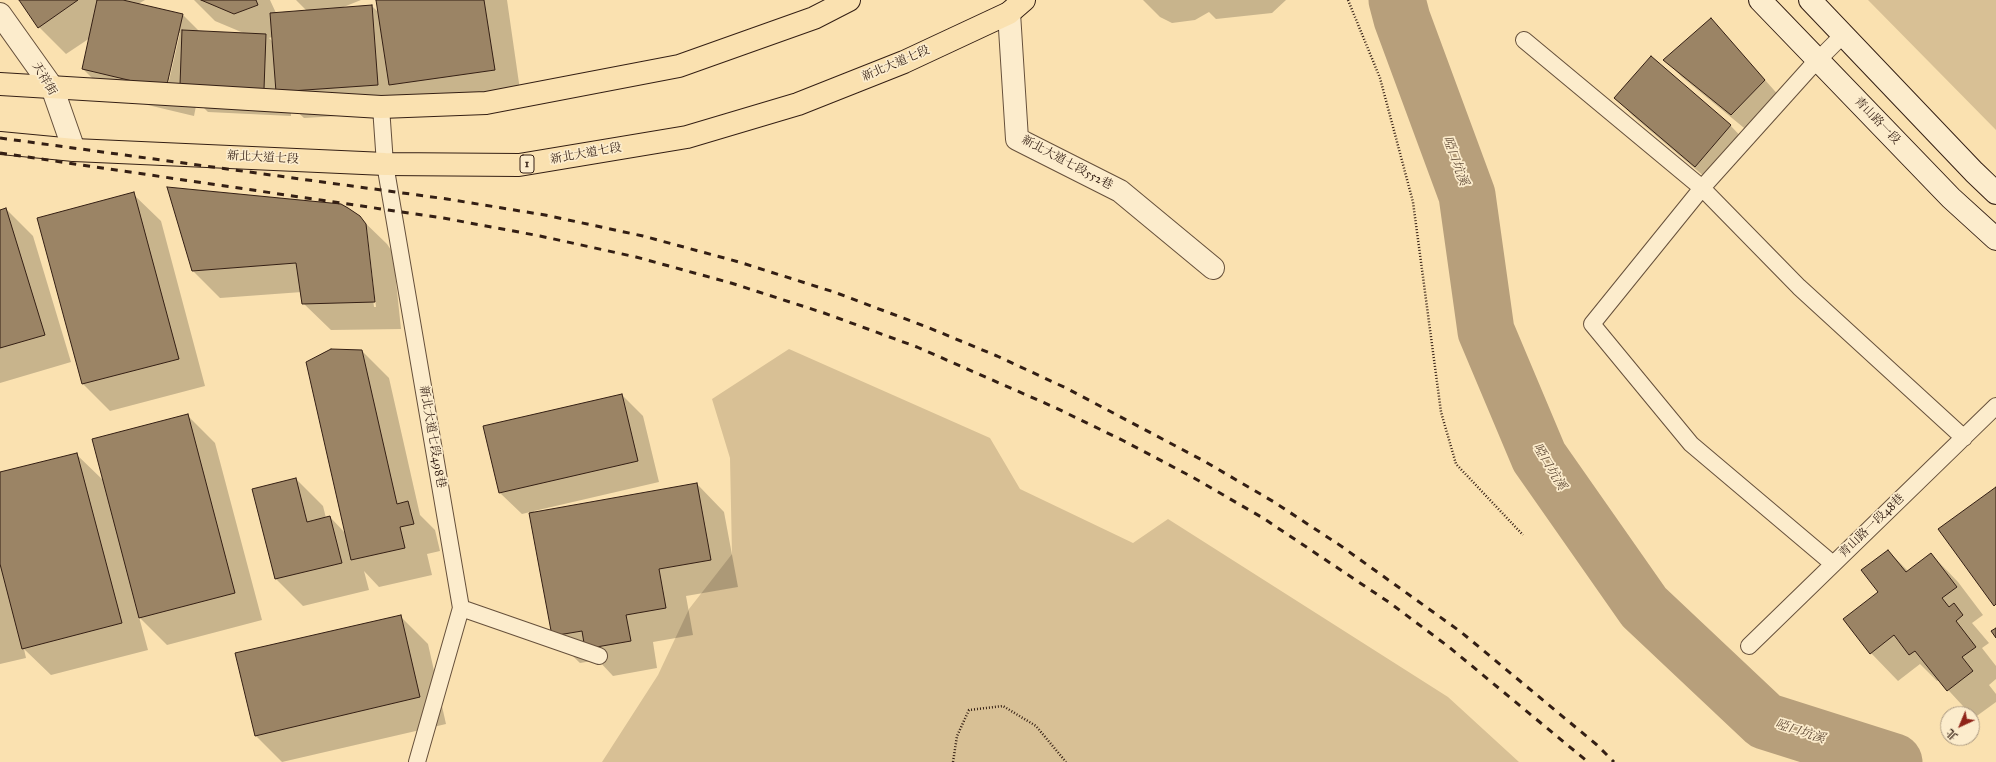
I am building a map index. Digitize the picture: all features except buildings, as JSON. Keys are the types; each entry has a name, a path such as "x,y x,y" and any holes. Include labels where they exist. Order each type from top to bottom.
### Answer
{"main road":[{"path":"0,84 381,107 486,103 678,66 814,18 849,0"},
{"name":"新北大道七段","path":"0,143 74,150 385,164 519,165 687,137 798,104 904,62 1016,6"}],"street":[{"name":"青山路一段","path":"1760,0 1951,198 1996,238"},
{"path":"1810,0 1974,172 1996,192"},
{"name":"新北大道七段552巷","path":"1016,6 1017,139 1120,191 1213,268"},
{"name":"天祥街","path":"0,14 52,87 74,150"}],"lane":[{"path":"1833,564 1691,444 1592,324 1702,188 1817,60 1843,35"},
{"path":"1524,40 1702,188 1799,287 1964,438"},
{"name":"新北大道七段498巷","path":"381,107 385,164 461,608 416,762"},
{"name":"青山路一段48巷","path":"1749,646 1996,406"},
{"path":"461,608 599,656"}],"path":[{"path":"1348,0 1380,78 1413,202 1441,412 1456,464 1523,534"},
{"path":"953,762 957,736 969,710 1002,706 1036,726 1066,762"}],"shaded area":[{"path":"1868,0 1996,0 1996,130"},
{"path":"789,349 990,438 1020,489 1133,543 1168,519 1448,697 1519,762 602,762 658,675 689,609 732,554 730,458 712,399"}],"waterway":[{"name":"啞口坑溪","path":"1397,0 1402,19 1467,195 1486,331 1539,457 1644,607 1765,721 1894,762"}],"railway":[{"path":"0,138 447,199 545,215 643,236 739,262 834,292 927,327 997,356 1066,388 1204,461 1274,502 1341,546 1461,632 1597,745 1614,762"},
{"path":"0,153 443,218 540,236 636,257 731,283 824,313 917,347 1056,408 1124,441 1194,478 1263,518 1390,603 1449,647 1588,762"}]}
